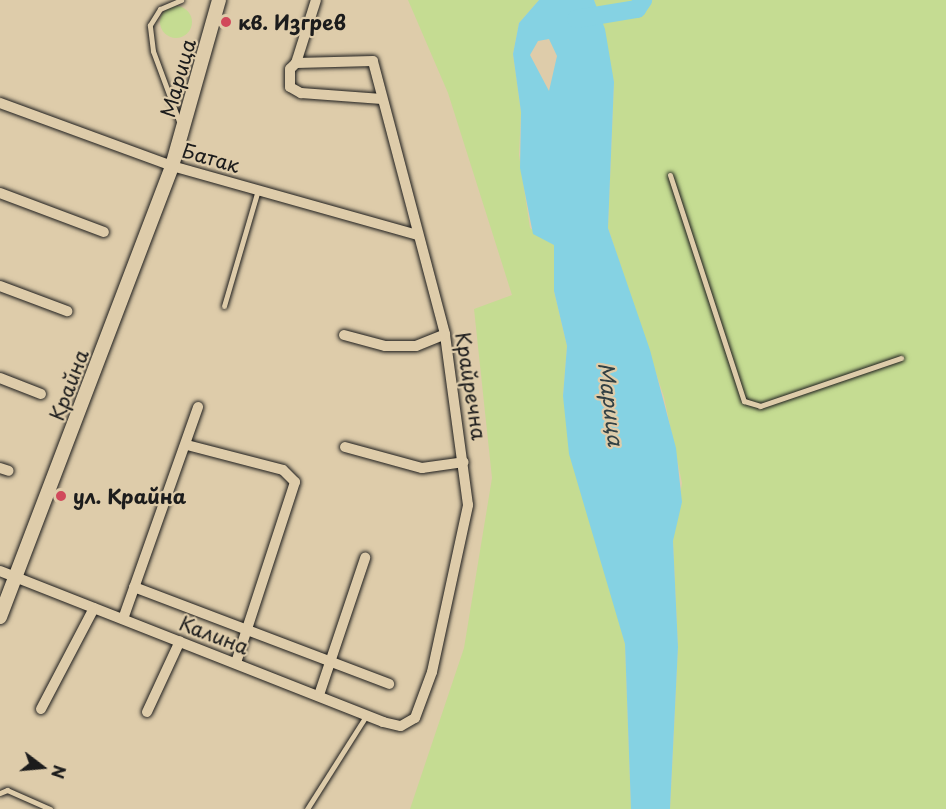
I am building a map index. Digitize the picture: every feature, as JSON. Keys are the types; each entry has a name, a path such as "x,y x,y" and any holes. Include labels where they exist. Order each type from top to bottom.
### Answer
{"street":[{"name":"Марица","path":"172,166 219,0"},
{"path":"316,0 296,63 288,79 302,93 382,99"},
{"name":"Крайречна","path":"296,63 372,61 445,334 468,505 432,672 415,718"},
{"name":"Батак","path":"0,103 172,166 417,235"},
{"name":"Крайна","path":"0,617 18,579 172,166"},
{"path":"0,194 104,232"},
{"path":"0,286 67,311"},
{"path":"344,335 385,346 416,346 445,334"},
{"path":"0,378 42,394"},
{"path":"123,619 198,407"},
{"path":"186,445 283,470 295,482 236,663"},
{"path":"345,447 422,468 464,462"},
{"path":"319,695 365,558"},
{"name":"Калина","path":"0,571 367,715 401,726 415,718"},
{"path":"134,587 389,684"},
{"path":"41,709 94,608"},
{"path":"147,712 180,641"}],"lane":[{"path":"181,0 160,9 150,25 161,78 183,131"},
{"path":"670,175 744,401 760,406 901,357"},
{"path":"224,306 258,190"},
{"path":"307,809 367,715"},
{"path":"0,793 7,790 50,809"}],"green space":[{"path":"408,0 539,0 519,23 513,54 521,112 519,155 530,228 554,245 554,291 567,346 563,396 625,644 631,809 410,809 464,648 492,478 474,309 512,295 448,93"},
{"path":"594,0 946,0 946,809 670,809 678,647 673,541 682,483 664,397 608,228 614,82"},
{"path":"176,6 187,11 192,22 187,33 176,38 165,33 160,22 165,11"}],"water":[{"path":"539,0 594,0 605,29 614,82 608,228 650,350 676,448 682,502 673,541 678,647 670,809 631,809 625,644 569,454 563,396 567,346 554,291 554,245 533,234 520,168 521,112 513,54 519,23","holes":["549,39 557,56 549,91 530,55 538,41"]}],"waterway":[{"path":"576,19 637,9 643,0"}],"place":[{"name":"кв. Изгрев","path":"226,22"},
{"name":"ул. Крайна","path":"61,496"}]}
